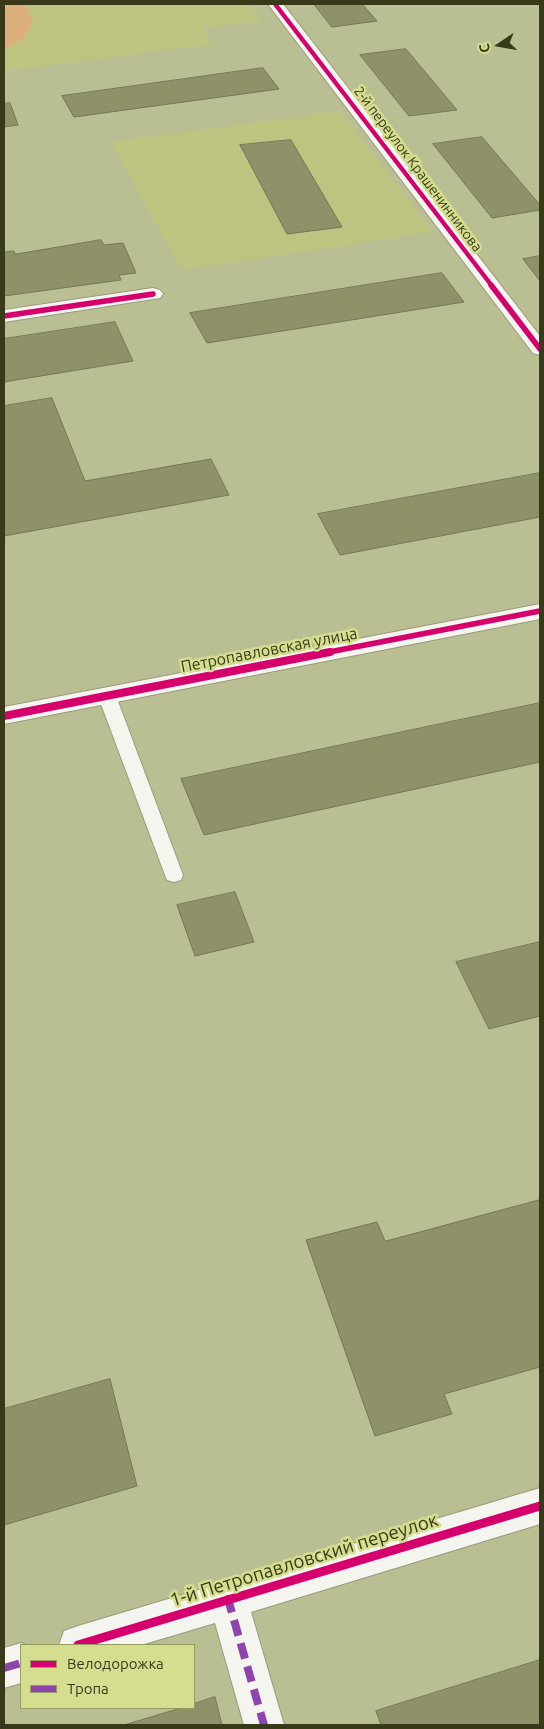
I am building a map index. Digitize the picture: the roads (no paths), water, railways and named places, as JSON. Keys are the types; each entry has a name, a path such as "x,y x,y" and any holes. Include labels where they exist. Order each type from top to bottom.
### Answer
{"street":[{"name":"2-й переулок Крашенинникова","path":"275,4 540,349"},
{"path":"4,316 153,294"},
{"name":"Петропавловская улица","path":"4,716 540,611"},
{"name":"1-й Петропавловский переулок","path":"81,1644 540,1506"},
{"path":"228,1599 264,1725"},
{"path":"4,1668 20,1663"}],"lane":[{"path":"107,696 174,875"}]}
